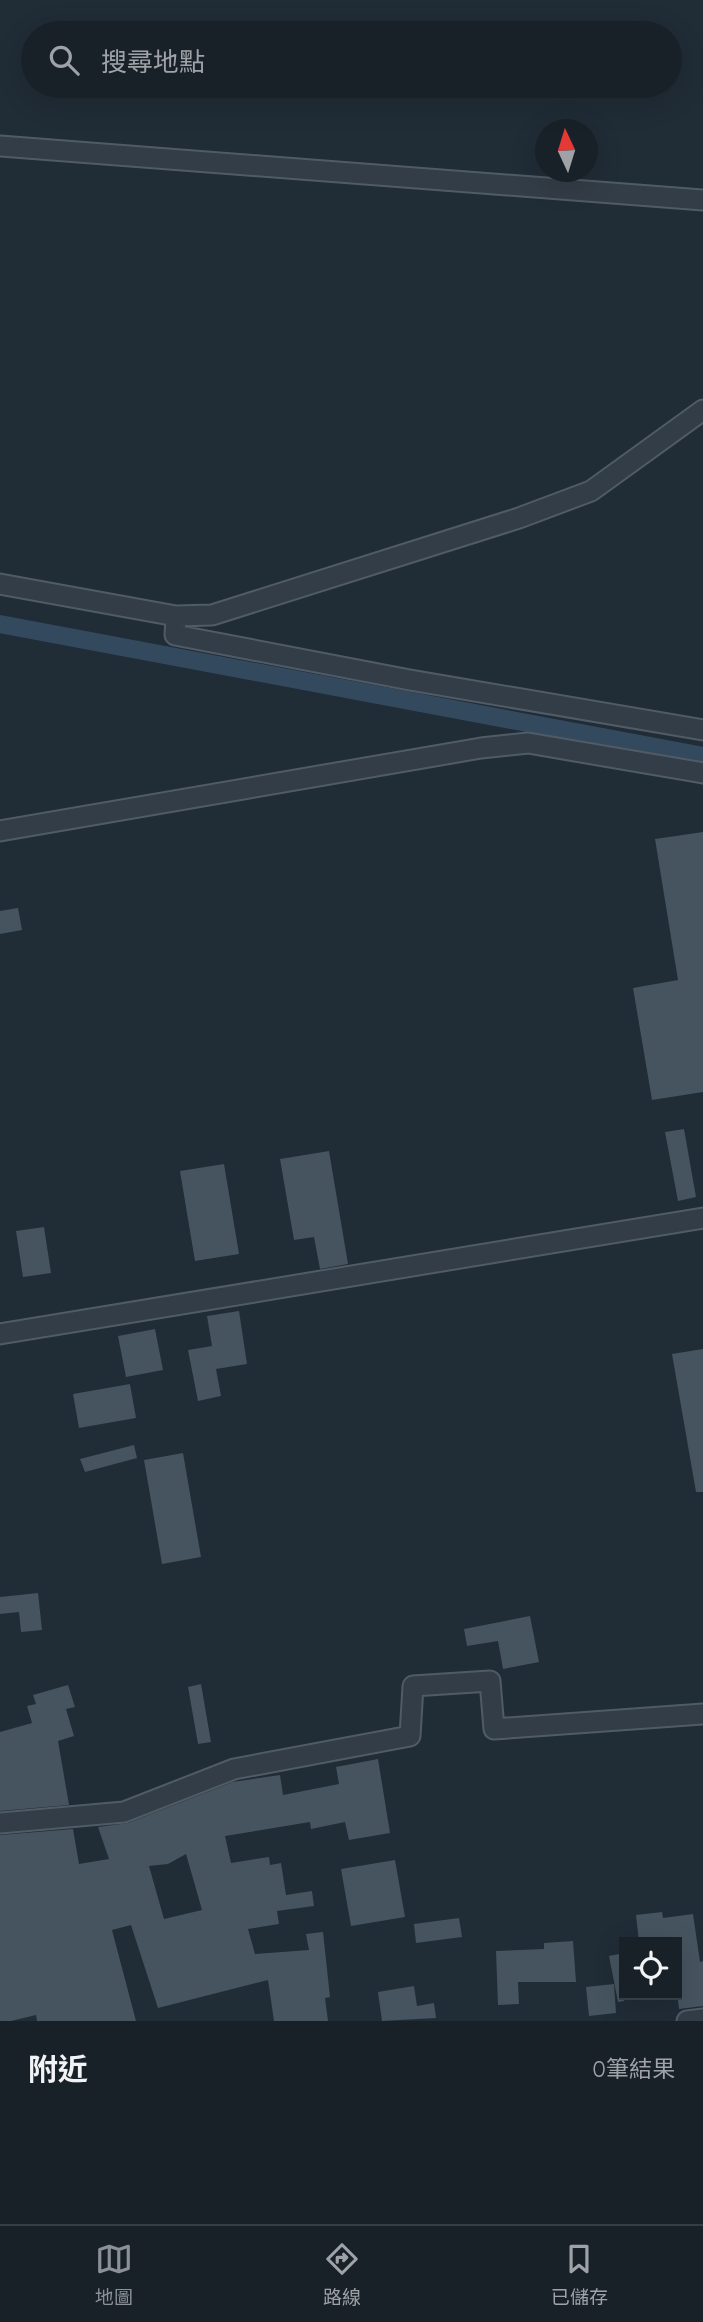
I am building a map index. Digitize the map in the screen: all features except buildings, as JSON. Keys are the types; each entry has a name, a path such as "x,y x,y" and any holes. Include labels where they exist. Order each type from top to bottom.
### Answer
{"street":[{"path":"0,146 703,200"},
{"path":"0,584 176,616 212,615 519,518 591,491 703,410"},
{"path":"176,616 175,635 410,680 703,730"},
{"path":"0,831 481,748 528,743 703,773"},
{"path":"0,1334 703,1218"},
{"path":"0,1823 124,1812 234,1769 410,1736 413,1686 491,1681 494,1729 703,1714"},
{"path":"687,2021 703,2019"}],"waterway":[{"path":"0,624 703,756"}]}
